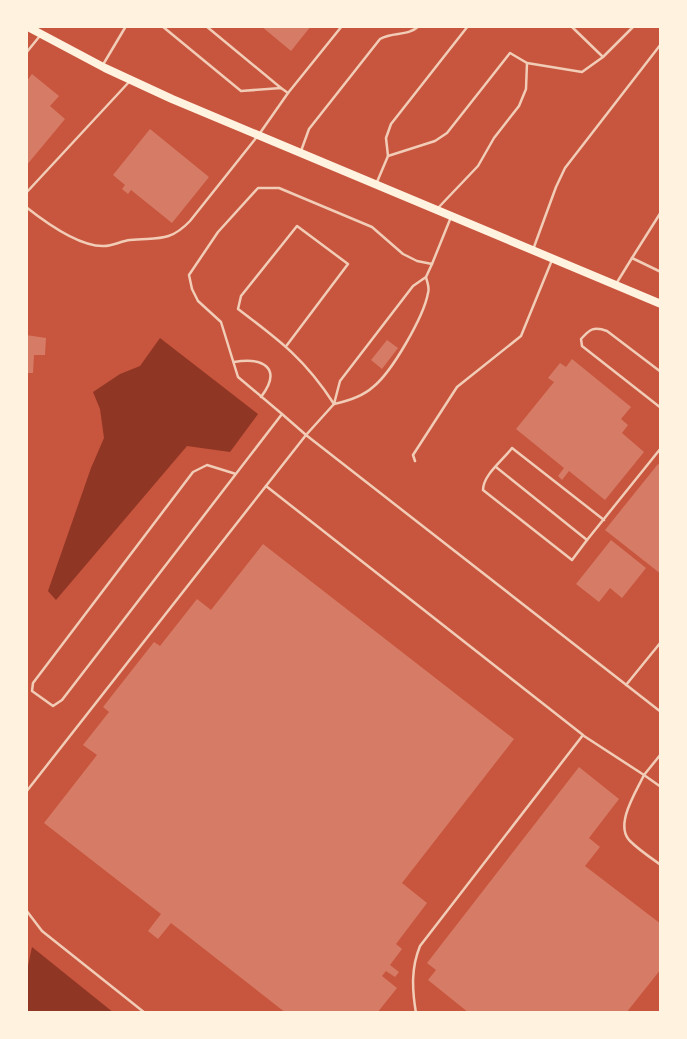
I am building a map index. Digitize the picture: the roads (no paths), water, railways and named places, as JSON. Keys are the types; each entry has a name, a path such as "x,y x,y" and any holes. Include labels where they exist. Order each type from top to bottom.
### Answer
{"main road":[{"path":"26,26 131,80 661,304"}],"lane":[{"path":"102,66 126,26"},
{"path":"162,26 241,91 281,88"},
{"path":"206,26 288,93"},
{"path":"26,207 64,233 101,246 129,240 164,238 179,232 342,26"},
{"path":"300,153 309,129 380,39 395,32 410,33 419,26"},
{"path":"376,185 388,156 386,138 391,124 468,26"},
{"path":"571,26 603,57"},
{"path":"388,156 435,141 447,133 510,53 527,63 582,72 603,57 634,26"},
{"path":"26,53 41,34"},
{"path":"533,251 565,168 661,44"},
{"path":"436,210 478,166 494,138 519,106 526,89 527,63"},
{"path":"26,193 131,80"},
{"path":"432,264 403,254 372,227 279,188 258,188 218,232 189,275 191,289 198,301 221,322 238,377 306,435 661,712"},
{"path":"615,285 661,212"},
{"path":"26,792 306,435 334,404 340,381 413,286 426,277 451,217"},
{"path":"287,345 348,264 297,226 241,296 238,309 287,345 319,380 334,404"},
{"path":"632,258 661,272"},
{"path":"415,461 413,455 457,387 522,336 552,259"},
{"path":"334,404 351,401 375,386 398,356 421,312 429,290 426,277"},
{"path":"661,372 598,327 591,329 581,340 582,346 661,408"},
{"path":"234,362 255,360 267,367 272,377 271,383 261,397"},
{"path":"236,474 207,465 193,472 33,683 32,691 53,706 62,700 236,474 282,414"},
{"path":"604,520 512,448 483,483 483,490 572,560 587,540 604,520 661,448"},
{"path":"496,467 587,540"},
{"path":"266,486 583,735 661,787"},
{"path":"626,685 661,642"},
{"path":"416,1013 414,961 420,946 583,735"},
{"path":"661,754 644,775 624,821 623,830 628,840 661,865"},
{"path":"26,910 42,931 145,1013"}]}
